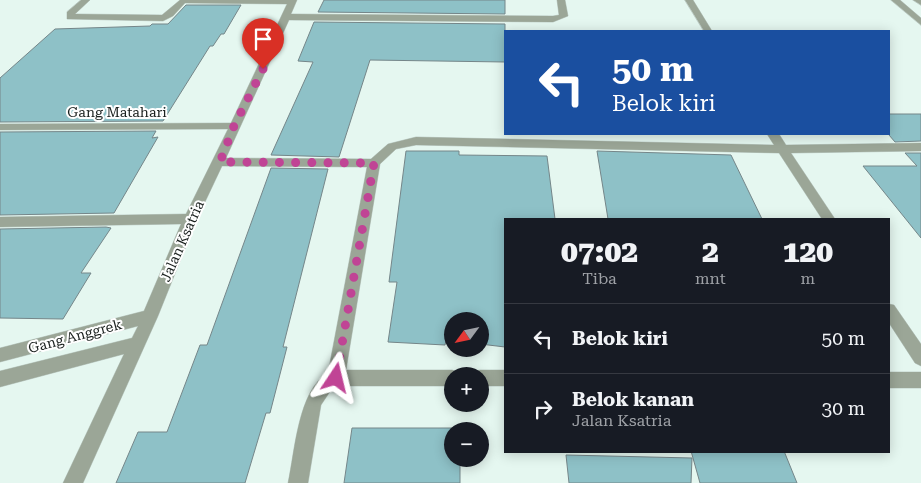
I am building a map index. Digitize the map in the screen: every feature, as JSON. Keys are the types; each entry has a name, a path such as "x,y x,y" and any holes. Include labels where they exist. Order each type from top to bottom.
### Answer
{"street":[{"path":"86,0 70,14 70,17 163,18 171,14 179,2 184,1 292,1"},
{"path":"286,17 553,19 564,16 561,0"},
{"path":"689,0 707,30"},
{"path":"895,0 921,22"},
{"path":"917,0 921,3"},
{"name":"Jalan Ksatria","path":"73,483 150,316 190,219 220,162 234,126 292,1"},
{"name":"Gang Matahari","path":"4,127 234,126"},
{"path":"0,136 4,127"},
{"path":"774,135 827,218"},
{"path":"336,378 374,163 380,154 392,145 416,141 783,150 921,147"},
{"path":"220,162 374,163"},
{"path":"0,222 190,219"},
{"path":"890,312 921,358"},
{"name":"Gang Anggrek","path":"0,355 150,316"},
{"path":"0,379 136,344"},
{"path":"298,483 313,402 325,384 336,378 444,378"},
{"path":"489,378 504,378"},
{"path":"890,380 921,380"}],"building":[{"path":"324,0 505,0 505,14 318,12"},
{"path":"186,5 241,5 224,34 221,34 213,46 210,46 163,121 0,122 0,78 55,29 168,24"},
{"path":"314,22 505,24 504,62 370,60 339,157 271,155 313,62 298,61"},
{"path":"890,114 921,114 921,141 895,142 889,135"},
{"path":"156,131 152,138 158,137 114,213 0,215 0,132"},
{"path":"406,151 459,151 459,155 547,156 555,218 504,218 504,347 489,345 489,312 444,312 444,345 388,342 397,282 389,282"},
{"path":"597,151 731,155 762,218 608,218"},
{"path":"905,153 921,153 921,238 863,166 917,166"},
{"path":"271,168 328,169 283,347 287,347 270,413 266,413 245,483 116,483 138,432 167,432 200,345 207,345"},
{"path":"111,228 81,273 91,273 63,319 0,318 0,229"},
{"path":"352,428 444,428 444,467 460,467 460,483 344,483"},
{"path":"692,453 785,453 797,483 700,483"},
{"path":"566,455 692,458 691,483 569,483"}],"route":[{"path":"263,69 234,126 220,162 374,163 336,378"}]}
